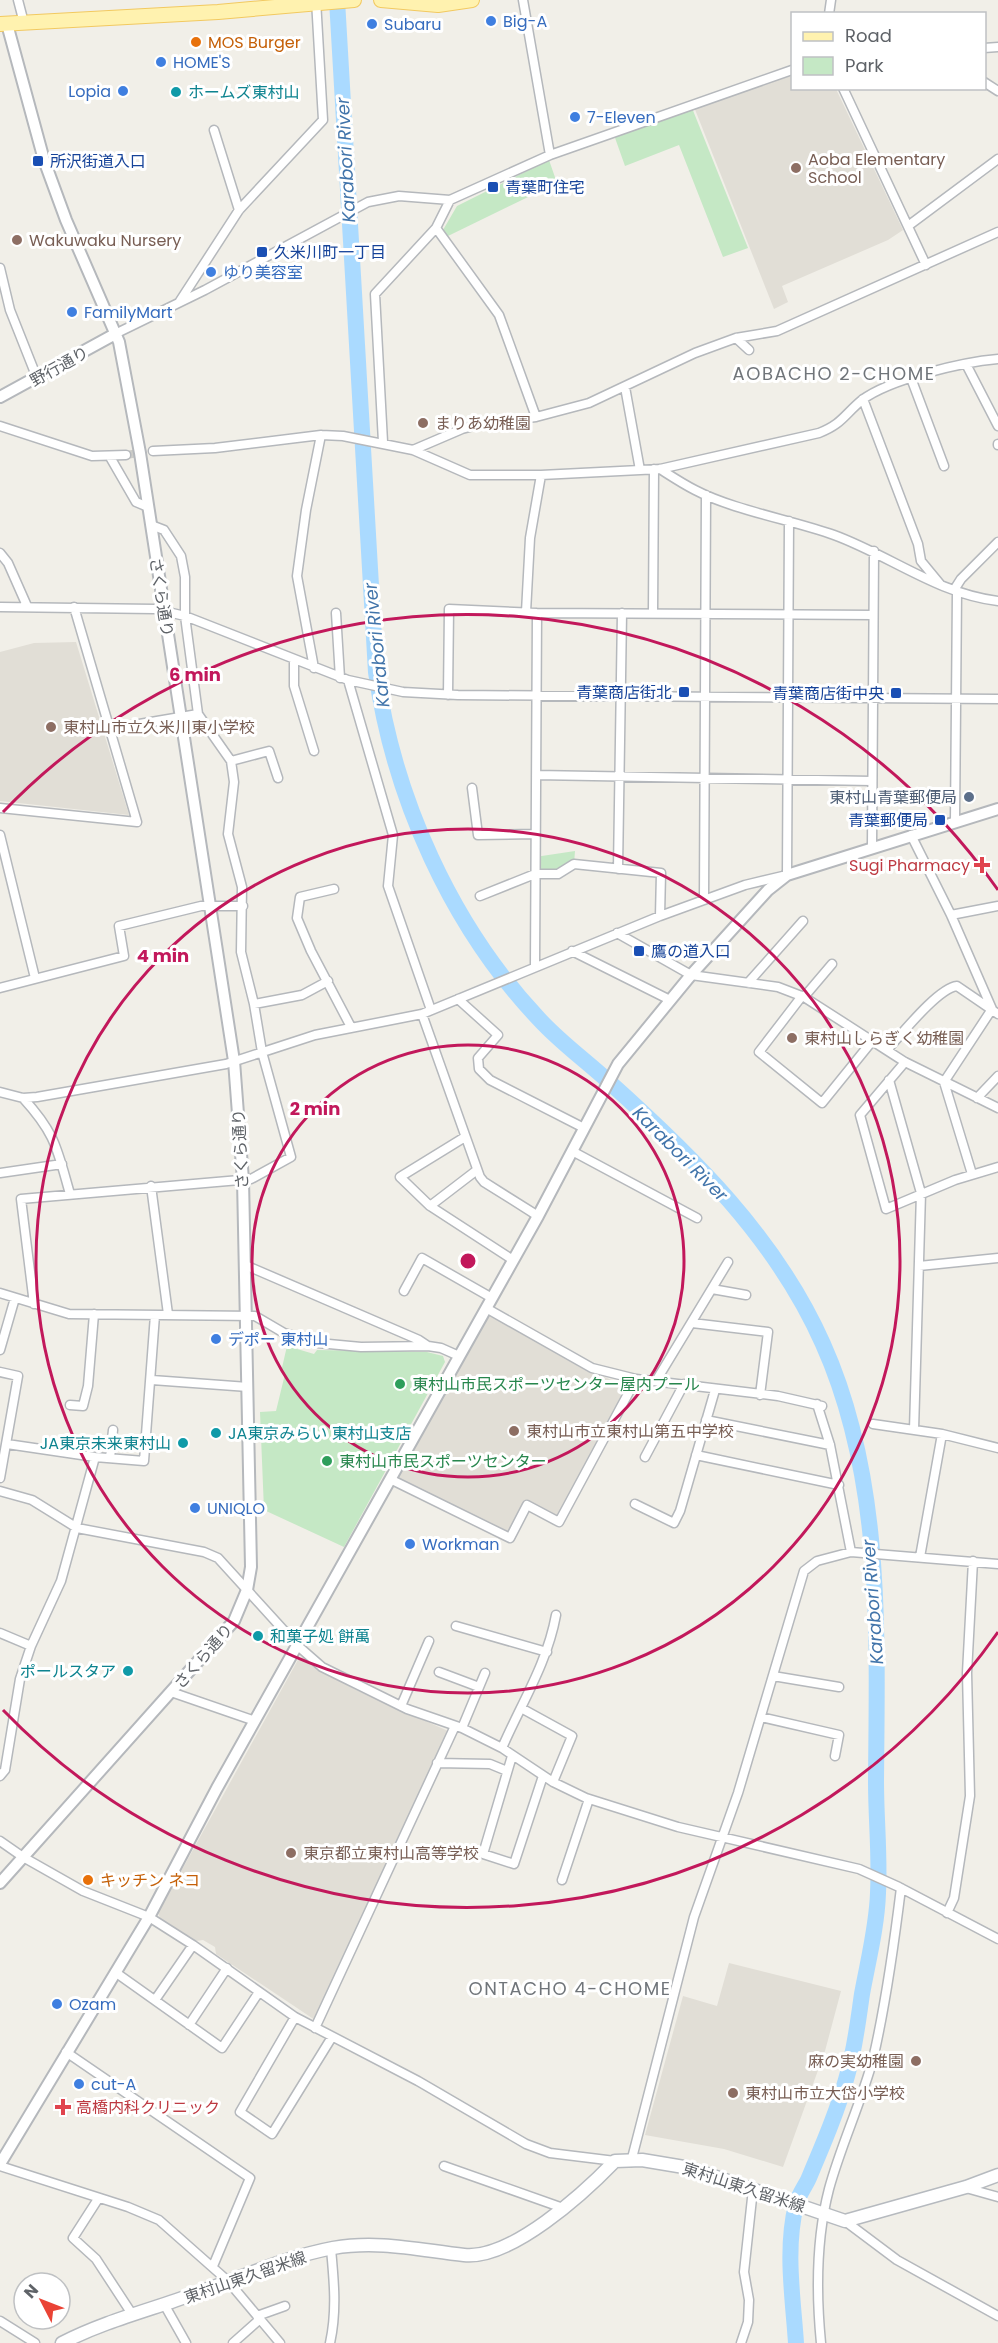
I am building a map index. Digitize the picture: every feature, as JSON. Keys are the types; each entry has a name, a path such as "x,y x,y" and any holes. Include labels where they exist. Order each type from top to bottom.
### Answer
{"main road":[{"path":"4,24 219,12 353,0"},
{"path":"381,0 438,5 472,0"},
{"name":"東村山東久留米線","path":"62,2343 92,2328 271,2265 331,2249 361,2244 392,2245 465,2255 482,2254 516,2239 563,2208 615,2161 642,2160 690,2168 845,2221"},
{"path":"845,2221 966,2187 998,2175"}],"street":[{"path":"18,0 24,23"},
{"path":"523,0 550,155"},
{"path":"180,301 239,210 323,120 317,2"},
{"name":"さくら通り","path":"0,1883 234,1621 247,1590 251,1567 243,1180 234,1061 148,507 123,356 117,333 66,220 44,160 4,24"},
{"path":"117,333 231,277 327,222 362,205 399,196 450,200 550,155 791,70"},
{"path":"844,90 926,266"},
{"path":"214,130 239,210"},
{"path":"908,226 998,159"},
{"path":"382,442 375,294 436,228 450,200"},
{"path":"436,228 499,315 536,417"},
{"path":"413,450 462,429 536,417 589,403 695,353 736,338 777,331 998,232"},
{"path":"0,268 9,310 37,378"},
{"name":"野行通り","path":"0,397 117,333"},
{"path":"736,338 749,350"},
{"path":"153,451 216,448 321,435 382,442 413,450 470,475 541,475 657,469 819,433 836,427 863,399 911,378 966,364 998,359"},
{"path":"966,364 998,426"},
{"path":"911,378 944,466"},
{"path":"625,387 639,470"},
{"path":"863,399 918,544 921,561 940,584"},
{"path":"0,426 92,456 126,455"},
{"path":"314,668 297,576 306,510 321,435"},
{"path":"110,457 136,502 148,507"},
{"path":"657,469 706,495 874,551 916,575 956,591 998,601"},
{"path":"653,613 657,469"},
{"path":"526,612 531,538 541,475"},
{"path":"704,900 706,495"},
{"path":"280,2343 228,2281 159,2220 0,2165 149,1917 255,1721 538,1216 618,1064 691,975 768,890 787,874 789,521"},
{"path":"34,1304 21,1199 251,1179 291,1157 262,1052 254,1004 241,951 242,886 228,834 234,782 231,761 198,714 185,616 185,577 181,556 165,530 150,525"},
{"path":"955,821 956,591 961,579 998,542"},
{"path":"872,847 874,551"},
{"path":"0,553 8,563 27,606"},
{"path":"0,607 74,607 164,611 185,616 344,679 403,692 447,695 998,699"},
{"path":"0,808 137,822 74,607"},
{"path":"447,695 449,609 537,613 873,615"},
{"path":"336,613 344,679 393,835 388,886 465,1137 484,1182 538,1216"},
{"path":"535,966 537,613"},
{"path":"618,869 622,613"},
{"path":"294,661 294,686 314,751"},
{"path":"110,729 198,714"},
{"path":"231,761 269,751 278,778"},
{"path":"536,775 872,781"},
{"path":"472,788 478,835 535,834"},
{"path":"0,1092 23,1098 234,1061 351,1027 426,1012 572,951 704,900 998,809"},
{"path":"0,835 35,978"},
{"path":"911,835 951,915 995,1012"},
{"path":"480,896 535,874 558,874 574,864 661,873 660,916"},
{"path":"334,889 300,897 297,918 311,951 351,1027"},
{"path":"0,988 124,956 119,926 210,905 243,906"},
{"path":"951,915 998,906"},
{"path":"748,983 803,921"},
{"path":"617,933 691,975 778,987 803,997 905,1062 998,1108"},
{"path":"572,951 670,1000"},
{"path":"832,964 759,1052 822,1103 873,1040"},
{"path":"254,1004 302,995 328,981"},
{"path":"887,1050 939,996 952,986 957,986 995,1012"},
{"path":"458,999 498,1035 478,1058 479,1069 490,1080 584,1128"},
{"path":"944,1082 995,1012"},
{"path":"905,1062 860,1115 886,1209 972,1174 998,1167"},
{"path":"977,1098 998,1076"},
{"path":"890,1080 921,1194 914,1430"},
{"path":"944,1082 972,1174"},
{"path":"23,1098 45,1122 55,1139 70,1194"},
{"path":"465,1137 400,1177 429,1206 513,1260"},
{"path":"572,1151 697,1218"},
{"path":"0,1173 62,1164"},
{"path":"429,1206 477,1170"},
{"path":"151,1186 168,1314"},
{"path":"918,1266 998,1257"},
{"path":"404,1291 422,1258 592,1368 636,1379 684,1384 819,1405 830,1445 852,1552"},
{"path":"656,1381 729,1262"},
{"path":"244,1265 419,1340 428,1346"},
{"path":"712,1289 746,1295"},
{"path":"0,1293 69,1314 247,1315 259,1318 284,1333 318,1343 361,1347 428,1346 441,1348 459,1356"},
{"path":"0,1350 15,1298"},
{"path":"70,1405 83,1406 88,1386 94,1314"},
{"path":"7,1444 95,1457 144,1461 152,1380 155,1315"},
{"path":"692,1323 768,1332 760,1395"},
{"path":"0,1372 18,1376 0,1478"},
{"path":"392,1480 510,1538 527,1505 559,1522 636,1379"},
{"path":"152,1380 248,1387"},
{"path":"645,1457 684,1384"},
{"path":"635,1504 674,1523 680,1511 716,1389"},
{"path":"706,1420 830,1445"},
{"path":"873,1424 942,1434 998,1448"},
{"path":"110,1458 113,1430"},
{"path":"920,1557 942,1434"},
{"path":"696,1455 838,1485"},
{"path":"0,1776 5,1770 4,1739 20,1679 31,1646 60,1581 77,1528 95,1457"},
{"path":"0,1491 32,1500 77,1528 204,1552 218,1558 298,1646 322,1667 401,1706 458,1727 502,1748 553,1782 590,1799 723,1839 857,1869 900,1887 998,1939"},
{"path":"631,2162 694,1917 723,1839 804,1570 816,1561 852,1552 998,1564"},
{"path":"948,1913 954,1898 970,1796 967,1673 973,1561"},
{"path":"502,1748 548,1652 556,1615"},
{"path":"456,1626 548,1652"},
{"path":"0,1633 31,1646"},
{"path":"401,1706 429,1641"},
{"path":"439,1672 479,1688"},
{"path":"315,2028 437,1763 485,1673"},
{"path":"773,1677 839,1687"},
{"path":"171,1692 255,1721"},
{"path":"521,1708 572,1736 553,1782"},
{"path":"761,1718 839,1735"},
{"path":"835,1756 840,1725"},
{"path":"512,1756 483,1854 514,1864 543,1776"},
{"path":"437,1763 490,1764 507,1771"},
{"path":"562,1880 590,1799"},
{"path":"0,1841 23,1857 83,1891 149,1917 227,1968 295,2017 418,2081 536,2149 615,2161"},
{"path":"821,2343 817,2306 823,2214 829,2188 873,2059 893,1946 900,1887"},
{"path":"155,2000 193,1945"},
{"path":"189,2025 227,1968"},
{"path":"115,1972 222,2048 259,1992"},
{"path":"295,2017 240,2112 272,2134 332,2037"},
{"path":"66,2052 250,2178 213,2266"},
{"path":"444,2166 563,2208"},
{"path":"966,2187 998,2197"},
{"path":"741,2343 748,2322 749,2300 744,2272 753,2189"},
{"path":"98,2199 73,2238 96,2259 132,2314"},
{"path":"845,2221 897,2260 998,2316"},
{"path":"330,2343 336,2297 331,2249"},
{"path":"164,2304 182,2342"},
{"path":"233,2343 258,2317 285,2306"},
{"path":"0,2321 35,2343"}],"shaded area":[{"name":"Aoba Elementary School","path":"791,76 791,90 836,90 903,230 888,240 782,286 788,302 774,309 694,107 753,86"},
{"name":"東村山市立久米川東小学校","path":"76,642 129,815 0,801 0,652 34,643"},
{"name":"東村山市立東村山第五中学校","path":"490,1314 591,1371 616,1382 631,1383 557,1518 526,1501 509,1534 396,1480"},
{"name":"東京都立東村山高等学校","path":"305,1657 318,1669 356,1690 448,1731 315,2020 216,1954 215,1947 203,1940 196,1941 160,1918 158,1913 299,1658"},
{"name":"東村山市立大岱小学校","path":"729,1963 841,1991 825,2051 783,2167 724,2149 645,2135 683,1996 717,2006"}],"green space":[{"path":"692,108 748,248 723,257 679,145 625,166 614,135"},
{"path":"549,160 557,183 448,236 443,230 457,206"},
{"path":"575,851 574,864 558,874 535,874 535,857"},
{"name":"東村山市民スポーツセンター","path":"287,1346 314,1354 317,1350 427,1352 443,1356 445,1362 344,1547 264,1510 260,1412 276,1411 285,1374 281,1372"}],"waterway":[{"name":"Karabori River","path":"337,0 376,672 385,719 412,813 431,858 454,902 507,983 547,1027 640,1110 701,1170 730,1201 782,1269 804,1305 823,1344 843,1396 857,1449 867,1504 876,1616 876,1782 879,1865 877,1905 850,2066 829,2128 797,2202 793,2222 790,2256 796,2343"}],"tunnel":[{"path":"126,455 153,451"}],"place":[{"name":"Big-A","path":"491,21"},
{"name":"Subaru","path":"372,24"},
{"name":"MOS Burger","path":"196,42"},
{"name":"HOME'S","path":"161,62"},
{"name":"Lopia","path":"123,91"},
{"name":"ホームズ東村山","path":"176,92"},
{"name":"7-Eleven","path":"575,117"},
{"name":"所沢街道入口","path":"38,161"},
{"name":"Aoba Elementary School","path":"796,168"},
{"name":"青葉町住宅","path":"493,187"},
{"name":"Wakuwaku Nursery","path":"17,240"},
{"name":"久米川町一丁目","path":"262,252"},
{"name":"ゆり美容室","path":"211,272"},
{"name":"FamilyMart","path":"72,312"},
{"name":"まりあ幼稚園","path":"423,423"},
{"name":"青葉商店街北","path":"684,692"},
{"name":"青葉商店街中央","path":"896,693"},
{"name":"東村山市立久米川東小学校","path":"51,727"},
{"name":"東村山青葉郵便局","path":"969,797"},
{"name":"青葉郵便局","path":"940,820"},
{"name":"Sugi Pharmacy","path":"982,865"},
{"name":"鷹の道入口","path":"639,951"},
{"name":"東村山しらぎく幼稚園","path":"792,1038"},
{"name":"デポー 東村山","path":"216,1339"},
{"name":"東村山市民スポーツセンター屋内プール","path":"400,1384"},
{"name":"東村山市立東村山第五中学校","path":"514,1431"},
{"name":"JA東京みらい 東村山支店","path":"216,1433"},
{"name":"JA東京未来東村山","path":"183,1443"},
{"name":"東村山市民スポーツセンター","path":"327,1461"},
{"name":"UNIQLO","path":"195,1508"},
{"name":"Workman","path":"410,1544"},
{"name":"和菓子処 餅萬","path":"258,1636"},
{"name":"ポールスタア","path":"128,1671"},
{"name":"東京都立東村山高等学校","path":"291,1853"},
{"name":"キッチン ネコ","path":"88,1880"},
{"name":"Ozam","path":"57,2004"},
{"name":"麻の実幼稚園","path":"916,2061"},
{"name":"cut-A","path":"79,2084"},
{"name":"東村山市立大岱小学校","path":"733,2093"},
{"name":"高橋内科クリニック","path":"63,2107"}],"district":[{"name":"AOBACHO 2-CHOME","path":"834,374"},
{"name":"ONTACHO 4-CHOME","path":"570,1989"}]}
